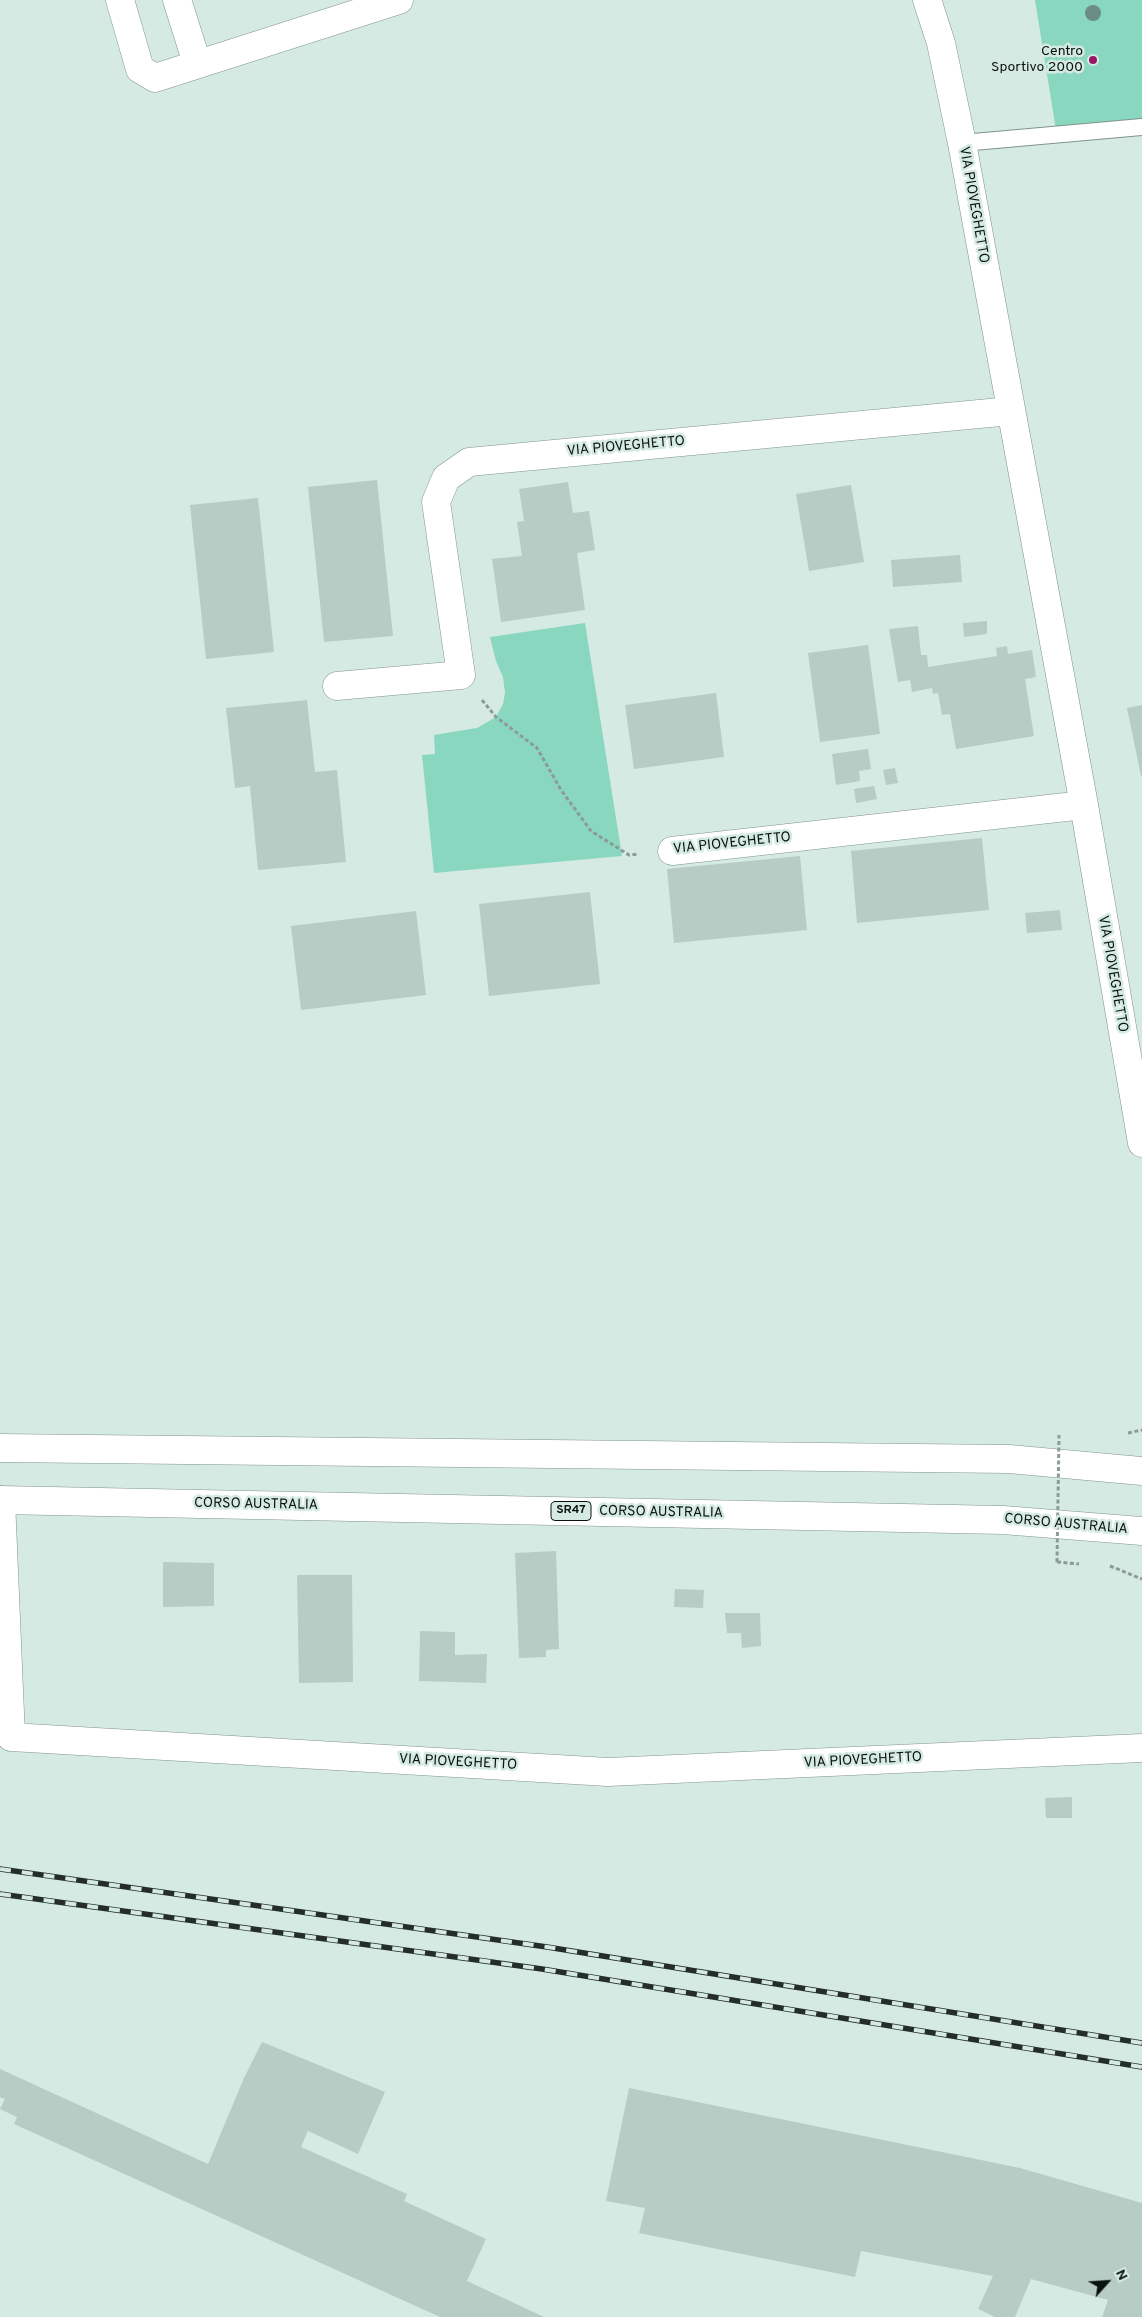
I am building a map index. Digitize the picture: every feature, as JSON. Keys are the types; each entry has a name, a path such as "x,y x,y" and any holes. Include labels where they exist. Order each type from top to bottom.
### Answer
{"main road":[{"path":"120,0 140,69 155,78 399,0"},
{"path":"177,0 197,63"},
{"name":"VIA PIOVEGHETTO","path":"927,0 941,43 962,143 1084,805 1132,1028 1142,1143"},
{"name":"VIA PIOVEGHETTO","path":"461,675 436,502 446,478 469,462 1012,411"},
{"path":"337,686 461,675"},
{"name":"VIA PIOVEGHETTO","path":"672,851 1084,805"},
{"path":"0,1448 1008,1459 1142,1471"},
{"name":"VIA PIOVEGHETTO","path":"0,1500 11,1737 608,1772 1142,1748"},
{"name":"CORSO AUSTRALIA","path":"0,1500 1003,1520 1142,1531"}],"lane":[{"path":"962,143 1142,127"}],"path":[{"name":"VIA PIOVEGHETTO","path":"461,675 496,717 536,748 562,790 591,831 629,855 672,851"},
{"path":"1060,1435 1057,1562 1085,1564"},
{"path":"1104,1566 1113,1566 1142,1579"}],"green space":[{"name":"Centro Sportivo 2000","path":"1035,0 1142,0 1142,119 1056,130"},
{"path":"585,623 622,856 434,873 422,755 435,754 434,735 477,728 496,717 503,704 505,693 503,677 496,661 490,637"}],"building":[{"path":"377,480 393,636 324,642 308,487"},
{"path":"568,482 573,513 589,511 595,550 577,553 585,610 501,622 492,559 522,556 517,522 524,521 519,489"},
{"path":"851,485 864,562 809,571 796,494"},
{"path":"258,498 274,652 206,659 190,505"},
{"path":"960,555 962,582 893,587 891,560"},
{"path":"987,621 987,634 964,637 963,623"},
{"path":"918,626 921,655 927,655 928,667 997,656 996,648 1007,646 1008,654 1032,650 1036,677 1025,679 1034,736 956,749 950,714 942,715 938,693 933,694 932,688 912,692 910,680 898,682 889,629"},
{"path":"868,645 880,734 820,742 808,653"},
{"path":"716,693 724,757 634,769 625,705"},
{"path":"307,700 315,772 337,770 346,862 258,870 250,786 235,788 226,708"},
{"path":"1142,705 1142,776 1141,776 1127,708"},
{"path":"868,749 871,769 859,771 860,781 836,785 832,754"},
{"path":"895,768 898,783 886,785 883,770"},
{"path":"874,786 877,799 856,803 854,789"},
{"path":"982,838 989,910 857,923 851,851"},
{"path":"800,856 807,930 674,943 667,869"},
{"path":"590,892 600,984 489,996 479,904"},
{"path":"1060,910 1062,930 1027,933 1025,913"},
{"path":"416,911 426,995 301,1010 291,926"},
{"path":"556,1551 559,1649 546,1650 546,1657 519,1658 515,1553"},
{"path":"163,1562 214,1563 214,1606 163,1607"},
{"path":"297,1575 352,1575 353,1682 299,1683"},
{"path":"675,1589 704,1590 703,1608 674,1607"},
{"path":"725,1613 760,1613 761,1646 742,1648 741,1633 727,1633"},
{"path":"420,1631 455,1632 455,1655 487,1654 486,1683 419,1681"},
{"path":"1072,1797 1072,1818 1046,1818 1045,1798"},
{"path":"262,2042 385,2092 358,2154 308,2131 301,2147 407,2194 404,2201 486,2239 467,2281 544,2317 440,2317 14,2124 17,2117 0,2109 5,2099 0,2097 0,2069 208,2164 244,2078"},
{"path":"629,2088 1020,2168 1142,2203 1142,2317 1102,2317 1108,2300 1031,2279 1015,2317 995,2317 978,2309 993,2276 861,2251 855,2277 639,2233 645,2208 606,2201"}],"railway":[{"path":"0,1869 547,1947 1142,2043"},
{"path":"0,1894 542,1969 1142,2067"}],"place":[{"name":"Centro Sportivo 2000","path":"1093,60"}]}
